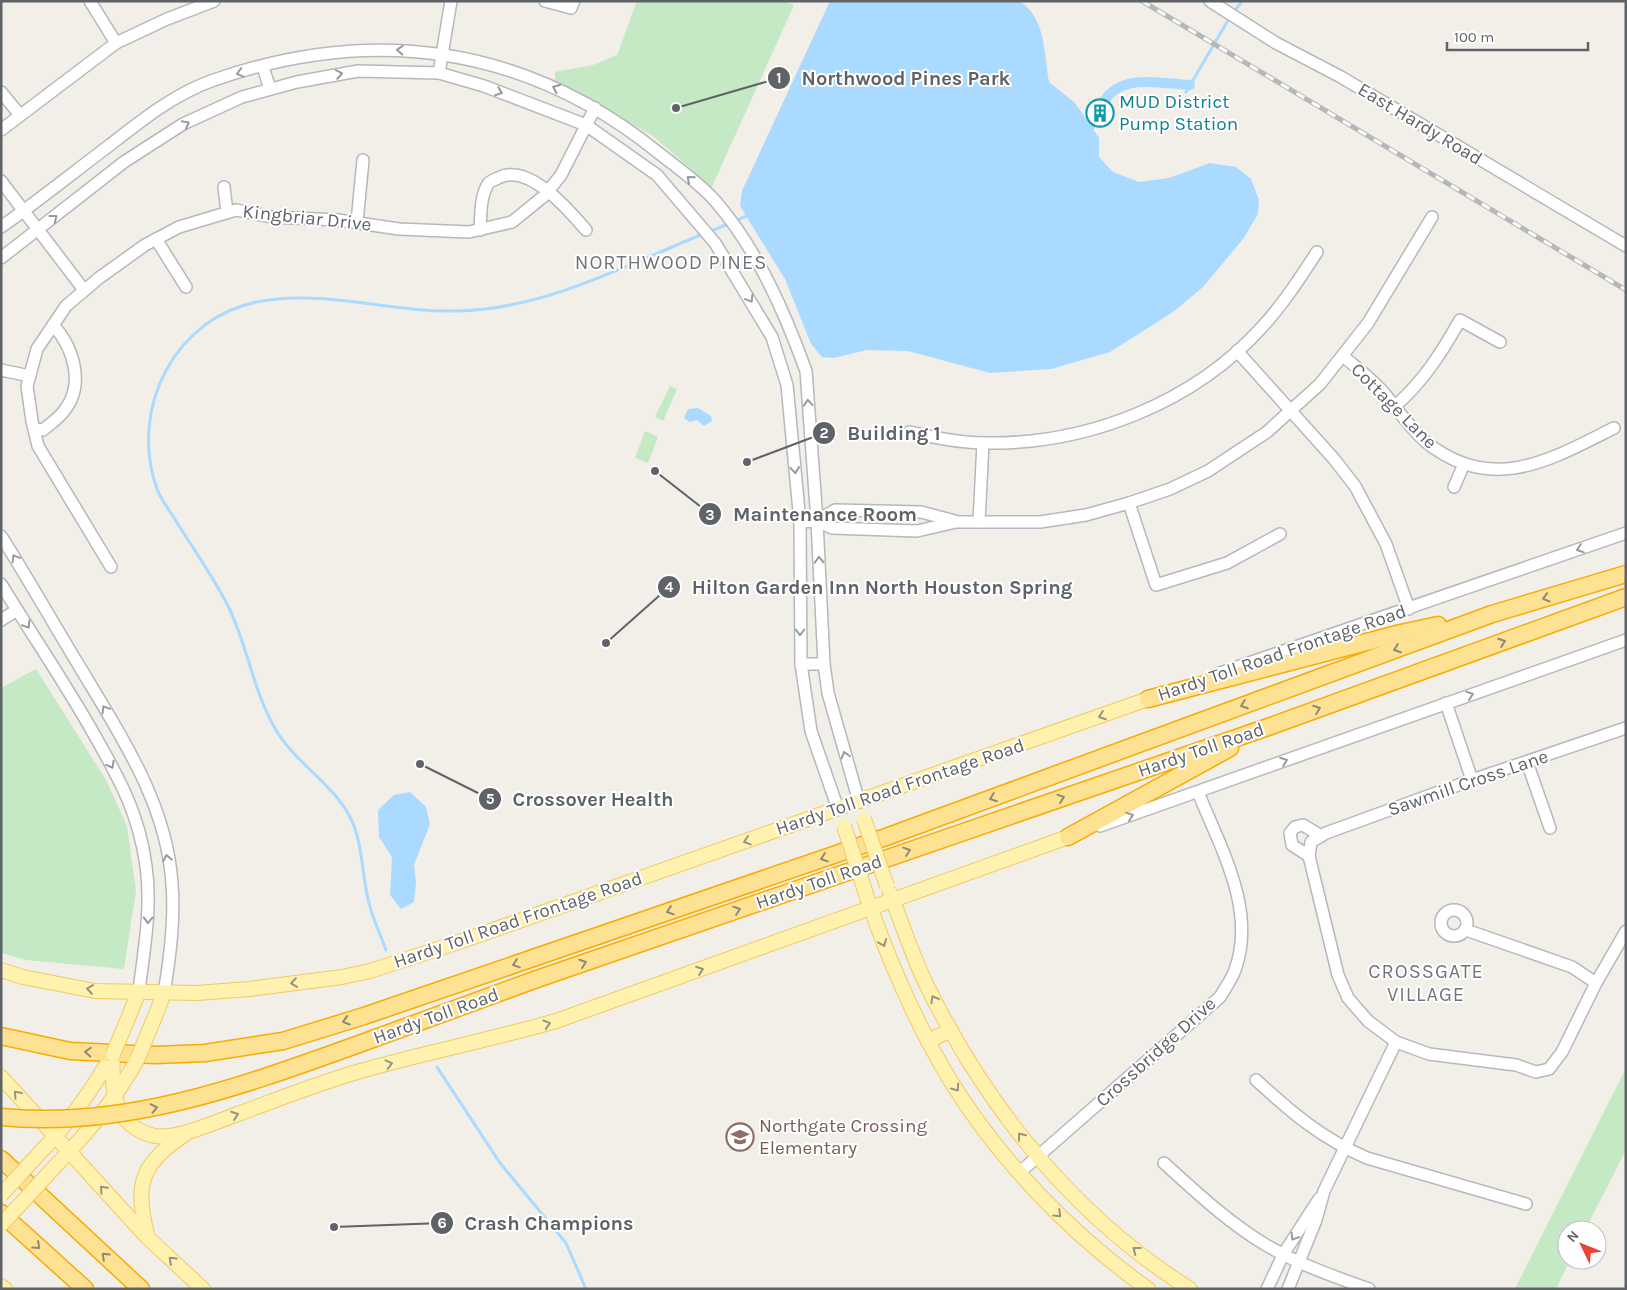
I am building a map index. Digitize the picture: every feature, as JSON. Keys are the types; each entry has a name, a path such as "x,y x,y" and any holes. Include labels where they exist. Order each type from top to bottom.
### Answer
{"highway":[{"name":"Hardy Toll Road","path":"1,1036 70,1051 154,1055 205,1053 283,1041 373,1013 886,837 1492,614 1626,574"},
{"name":"Hardy Toll Road","path":"1,1117 28,1120 142,1110 243,1086 537,979 1271,726 1626,597"},
{"path":"1148,699 1401,633 1492,614"},
{"path":"1068,837 1271,726"},
{"path":"1,1159 141,1289"},
{"path":"1,1213 85,1289"}],"main road":[{"name":"Hardy Toll Road Frontage Road","path":"1,970 23,977 95,991 164,993 249,989 370,971 462,941 1148,699"},
{"path":"859,802 887,886 926,983 982,1085 1037,1157 1077,1200 1151,1262 1190,1289"},
{"path":"838,809 888,955 928,1040 952,1083 1020,1172 1076,1231 1143,1285 1151,1262"},
{"path":"113,1054 115,1091 123,1116 137,1128 156,1136 189,1131 357,1072 493,1040 556,1021 869,903 893,901 1068,837"},
{"path":"1,1195 51,1141 95,1085 113,1054 139,991"},
{"path":"1,1225 93,1126 137,1060 164,993"},
{"path":"928,1040 951,1030"},
{"path":"1,1077 65,1156 203,1289"},
{"path":"93,1126 118,1120 131,1124"},
{"path":"148,1238 140,1208 141,1188 147,1169 163,1149 189,1131"},
{"path":"1,1286 5,1289"}],"street":[{"path":"90,1 116,43"},
{"path":"1,130 116,43 167,19 214,1"},
{"path":"439,73 451,1"},
{"path":"545,1 572,5"},
{"name":"East Hardy Road","path":"1212,2 1276,42 1341,77 1626,246"},
{"path":"1,227 165,102 210,81 301,55 342,50 399,50 443,53 523,74 595,108 648,143 715,200 740,233 789,324 806,371 817,521 824,664 828,693 859,802"},
{"path":"263,67 270,89"},
{"path":"1,258 124,162 183,124 242,97 270,89 358,71 439,73 484,86 586,125 657,175 715,243 772,337 787,385 800,522 801,664 811,731 838,809"},
{"path":"1,92 20,115"},
{"name":"Kingbriar Drive","path":"111,567 38,446 34,429 27,386 37,350 66,306 84,290 145,245 179,227 236,210 272,216 357,222 399,229 470,232 512,222 526,213 548,191 570,158 595,108"},
{"path":"111,144 124,162"},
{"path":"357,222 363,160"},
{"path":"480,230 484,194 489,182 505,174 519,175 548,191 586,230"},
{"path":"1,181 84,290"},
{"path":"224,187 227,212"},
{"path":"817,521 832,528 917,531 956,522 1040,522 1086,514 1129,503 1170,489 1208,471 1252,443 1291,412 1344,357 1368,322 1432,216"},
{"path":"156,239 186,286"},
{"path":"909,432 946,440 983,443 1045,439 1084,432 1125,419 1160,403 1190,386 1237,351 1281,306 1317,252"},
{"path":"1395,406 1420,383 1460,320 1500,342"},
{"path":"34,429 43,430 64,411 71,397 76,379 73,358 65,338 53,326"},
{"path":"1237,351 1344,472 1372,514 1386,544 1409,609"},
{"name":"Cottage Lane","path":"1344,357 1368,377 1426,442 1446,456 1464,464 1506,470 1526,467 1551,460 1614,428"},
{"path":"1,370 30,376"},
{"path":"979,522 983,443"},
{"path":"1454,487 1464,464"},
{"path":"1129,503 1156,585 1227,563 1280,534"},
{"path":"800,522 817,521 835,510 921,512 956,522"},
{"name":"Hardy Toll Road Frontage Road","path":"1148,699 1264,656 1409,609 1626,533"},
{"path":"1,536 118,730 148,788 158,813 172,883 172,916 164,993"},
{"path":"1,584 67,686 126,792 136,818 146,866 148,895 148,923 139,991"},
{"path":"1,620 17,610"},
{"path":"1068,837 1626,640"},
{"path":"801,664 824,664"},
{"path":"67,686 84,675"},
{"path":"1446,703 1472,780"},
{"name":"Sawmill Cross Lane","path":"1316,839 1472,780 1626,728"},
{"path":"1527,762 1550,828"},
{"name":"Crossbridge Drive","path":"1020,1172 1220,997 1235,970 1240,942 1241,913 1236,887 1198,792"},
{"path":"136,818 158,813"},
{"path":"1309,856 1292,845 1290,833 1295,827 1303,825 1316,839 1309,856 1338,975 1348,998 1368,1021 1396,1042 1429,1054 1516,1065 1536,1072 1549,1069 1562,1052 1596,983 1626,931"},
{"path":"1466,930 1572,967 1596,983"},
{"path":"1288,1289 1300,1261 1324,1192 1396,1042"},
{"path":"1256,1080 1296,1117 1324,1137 1345,1148 1367,1158 1526,1204"},
{"path":"1164,1164 1214,1207 1267,1246 1369,1289"},
{"path":"1267,1289 1284,1253 1324,1192"}],"green space":[{"path":"637,1 784,1 794,5 710,191 691,169 653,136 555,80 555,72 593,65 617,55"},
{"path":"670,386 677,389 663,421 655,417"},
{"path":"645,431 658,437 648,463 635,458"},
{"path":"36,669 106,780 127,826 136,891 124,969 26,960 1,953 1,688"},
{"path":"1626,1068 1626,1150 1590,1220 1557,1220 1557,1270 1565,1270 1556,1289 1515,1289"}],"water":[{"path":"830,1 1019,1 1028,8 1039,26 1049,82 1075,103 1099,138 1099,157 1113,172 1139,182 1169,178 1210,163 1236,167 1251,179 1259,200 1258,214 1243,239 1203,287 1173,312 1110,352 1051,369 990,373 908,351 867,350 834,358 822,357 811,344 785,279 740,206 742,191"},
{"path":"698,408 711,416 712,421 704,426 697,420 690,422 684,418 688,409"},
{"path":"410,792 426,807 430,824 414,865 416,882 414,902 401,909 390,895 392,857 379,837 378,810 394,795"}],"waterway":[{"path":"1234,12 1242,1"},
{"path":"1186,92 1230,17"},
{"path":"1084,136 1105,100 1116,89 1125,85 1146,82 1190,85"},
{"path":"709,232 749,215"},
{"path":"386,950 369,903 358,839 351,819 335,795 284,742 276,730 262,701 230,610 157,489 150,458 149,427 155,398 166,370 183,345 205,325 232,310 262,301 286,298 311,298 434,311 490,308 522,303 584,284 703,234"},
{"path":"437,1067 500,1163 566,1243 586,1289"}],"railway":[{"path":"1142,1 1626,290"}],"place":[{"name":"Northwood Pines Park","path":"676,108"},
{"name":"MUD District Pump Station","path":"1100,113"},
{"name":"Building 1","path":"747,462"},
{"name":"Maintenance Room","path":"655,471"},
{"name":"Hilton Garden Inn North Houston Spring","path":"606,643"},
{"name":"Crossover Health","path":"420,764"},
{"name":"Northgate Crossing Elementary","path":"740,1137"},
{"name":"Crash Champions","path":"334,1227"}],"district":[{"name":"NORTHWOOD PINES","path":"671,262"},
{"name":"CROSSGATE VILLAGE","path":"1426,982"}]}
